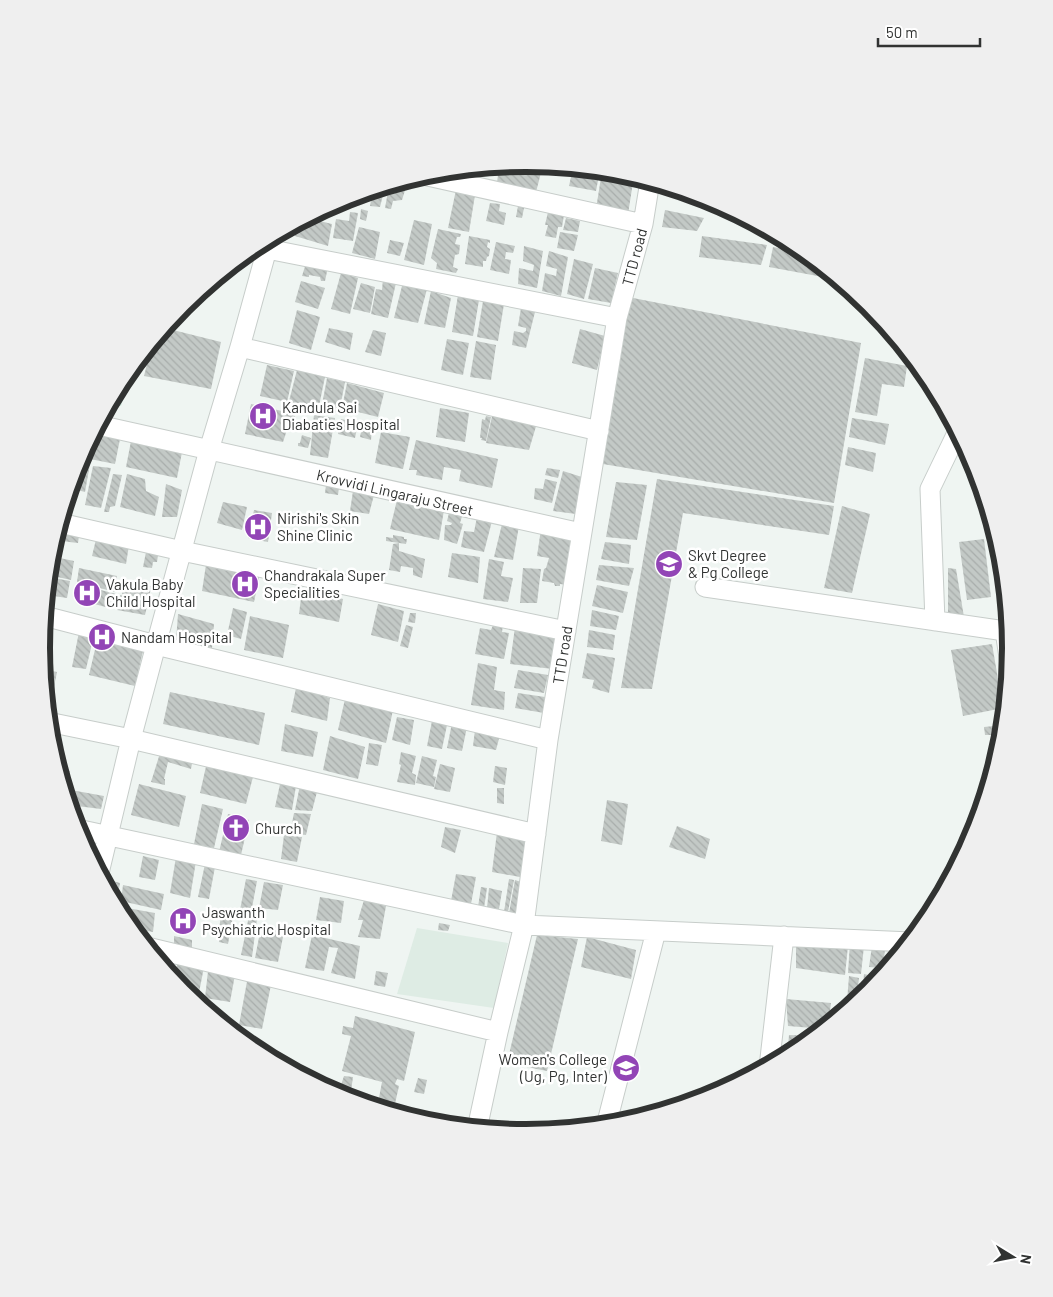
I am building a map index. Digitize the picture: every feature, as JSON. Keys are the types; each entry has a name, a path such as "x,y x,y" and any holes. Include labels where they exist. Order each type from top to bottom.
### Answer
{"street":[{"path":"443,179 643,224"},
{"name":"TTD road","path":"478,1122 524,925 548,740 617,318 643,224 649,188"},
{"path":"272,246 617,318"},
{"path":"101,863 156,645 209,450 240,347 262,252"},
{"path":"240,347 599,431"},
{"name":"Krovvidi Lingaraju Street","path":"105,427 581,533"},
{"path":"935,621 930,489 954,439"},
{"path":"66,524 182,551 566,631"},
{"path":"705,588 1002,629"},
{"path":"51,618 548,740"},
{"path":"56,724 131,739 536,834"},
{"path":"86,831 524,925 903,942"},
{"path":"608,1118 656,931"},
{"path":"770,1058 784,936"},
{"path":"158,951 498,1032"}],"shaded area":[{"path":"417,928 508,943 494,1008 397,994"}],"green space":[{"path":"125,392 121,406 117,405"}],"building":[{"path":"541,172 536,192 497,183 498,173"},
{"path":"572,174 599,178 596,191 569,186"},
{"path":"479,175 477,182 458,177"},
{"path":"601,178 633,184 628,214 596,209"},
{"path":"457,185 476,189 469,232 448,228"},
{"path":"406,187 402,200 393,201 391,209 385,208 388,193"},
{"path":"383,194 380,207 370,206 372,198"},
{"path":"490,203 500,204 499,211 506,213 504,225 486,221"},
{"path":"518,206 524,208 522,218 516,217"},
{"path":"361,209 368,211 366,221 360,219"},
{"path":"665,210 704,218 697,231 662,227"},
{"path":"350,212 358,213 353,241 333,238 336,219 349,221"},
{"path":"548,212 564,215 562,227 558,227 556,238 545,236 548,225 545,225"},
{"path":"566,218 580,221 578,232 563,230"},
{"path":"317,220 332,224 328,246 295,236 296,232"},
{"path":"414,220 432,224 424,265 404,260"},
{"path":"359,227 380,232 375,259 352,253"},
{"path":"438,229 461,234 460,237 457,237 455,244 460,245 459,254 455,255 453,267 458,269 456,273 436,269 437,263 431,258"},
{"path":"560,232 578,235 574,251 557,248"},
{"path":"469,236 490,240 487,247 490,249 489,256 486,261 483,261 483,267 465,264"},
{"path":"702,236 767,245 761,265 699,257"},
{"path":"390,240 404,243 400,256 387,253"},
{"path":"496,242 515,246 513,253 506,252 505,259 511,260 509,274 490,270"},
{"path":"524,246 543,251 537,288 518,284 519,268 533,271 534,265 523,261"},
{"path":"773,247 787,250 826,278 769,267"},
{"path":"549,251 568,257 561,296 542,291 545,273 556,276 557,269 546,266"},
{"path":"574,259 593,264 584,299 567,294"},
{"path":"307,260 328,267 325,281 321,281 320,277 302,276"},
{"path":"595,268 618,273 611,303 588,299"},
{"path":"341,273 358,278 350,314 331,309"},
{"path":"383,279 396,283 388,318 371,314 376,289 382,290"},
{"path":"301,281 325,288 318,309 295,302"},
{"path":"403,282 427,289 418,323 394,318"},
{"path":"361,283 375,287 370,313 353,309"},
{"path":"431,291 451,298 445,328 424,324"},
{"path":"458,295 479,300 473,336 452,332"},
{"path":"628,297 861,343 834,503 597,463"},
{"path":"483,301 504,304 498,341 477,337"},
{"path":"521,308 535,312 526,348 512,345 514,331 523,333 526,331 526,328 518,326"},
{"path":"297,310 320,317 311,350 289,343"},
{"path":"329,328 353,333 350,350 325,342"},
{"path":"580,329 605,336 597,370 572,363"},
{"path":"172,330 221,342 211,389 144,376 149,357"},
{"path":"373,330 386,333 381,356 365,352"},
{"path":"447,339 469,343 463,375 441,370"},
{"path":"476,341 496,345 491,380 470,377"},
{"path":"865,358 907,366 904,387 882,384 877,416 855,412"},
{"path":"267,365 294,371 287,402 260,396"},
{"path":"297,370 325,377 318,411 288,405"},
{"path":"327,378 345,382 339,413 321,410"},
{"path":"347,383 384,393 378,417 342,408"},
{"path":"251,404 291,413 291,415 295,416 293,430 287,430 283,442 245,434"},
{"path":"440,408 469,413 465,442 436,437"},
{"path":"493,412 537,423 529,450 486,443"},
{"path":"314,415 335,418 328,458 310,455"},
{"path":"486,416 491,417 486,441 480,438 482,419 485,420"},
{"path":"852,418 889,424 885,445 849,437"},
{"path":"341,419 358,423 355,438 338,434"},
{"path":"362,427 372,429 371,440 360,437"},
{"path":"103,430 121,434 115,464 89,459"},
{"path":"381,432 410,437 403,469 375,463"},
{"path":"302,435 311,438 308,448 298,446"},
{"path":"132,436 183,447 177,478 126,467"},
{"path":"416,440 498,459 492,488 459,481 461,470 444,467 442,480 416,475 417,470 409,470"},
{"path":"848,447 876,453 873,472 845,465"},
{"path":"87,463 90,464 85,492 77,490"},
{"path":"93,466 111,468 101,508 85,505"},
{"path":"547,468 560,470 558,478 545,475"},
{"path":"563,471 585,478 576,514 553,511"},
{"path":"113,474 122,475 115,506 110,507 109,512 104,512"},
{"path":"127,474 145,479 146,491 159,497 155,516 120,507"},
{"path":"545,479 557,482 552,503 534,499 535,488 543,489"},
{"path":"657,479 834,506 829,535 683,513 652,689 621,688"},
{"path":"616,482 647,485 637,540 606,537"},
{"path":"166,484 182,490 177,517 162,517"},
{"path":"326,485 339,487 338,495 325,493"},
{"path":"353,491 374,495 369,514 350,511"},
{"path":"397,500 444,510 439,540 390,529"},
{"path":"223,502 247,507 242,530 217,523"},
{"path":"842,506 870,514 852,593 824,588"},
{"path":"450,509 463,513 460,523 463,524 457,544 444,540 445,525 451,525 452,523 447,521"},
{"path":"254,510 272,513 268,542 248,538"},
{"path":"477,517 492,521 484,552 461,547 464,531 474,532"},
{"path":"502,524 519,526 513,560 494,557"},
{"path":"66,526 80,528 78,543 62,541"},
{"path":"541,529 575,539 568,585 560,584 560,586 555,586 554,583 542,581 544,569 549,558 537,556"},
{"path":"98,531 130,539 126,564 92,556"},
{"path":"393,535 407,539 406,544 386,541 386,537 393,538"},
{"path":"984,539 991,597 967,600 959,542"},
{"path":"605,542 631,545 629,564 601,559"},
{"path":"399,543 399,551 425,559 422,578 413,575 413,568 401,566 400,572 389,570 393,544"},
{"path":"147,547 158,555 157,562 153,562 152,568 143,567"},
{"path":"452,553 480,557 478,583 448,577"},
{"path":"59,558 74,561 71,580 56,576"},
{"path":"207,558 261,569 254,602 202,591"},
{"path":"489,559 504,562 501,576 513,578 508,602 483,599"},
{"path":"599,565 634,568 629,586 596,580"},
{"path":"79,568 117,576 115,592 77,582"},
{"path":"523,568 541,569 537,603 520,603"},
{"path":"948,568 956,569 964,617 948,615"},
{"path":"55,578 70,581 67,598 53,596"},
{"path":"125,580 151,586 149,599 122,594"},
{"path":"78,584 116,594 113,609 76,599"},
{"path":"597,585 628,592 623,613 592,606"},
{"path":"302,590 343,599 339,622 299,614"},
{"path":"120,595 148,602 145,615 117,610"},
{"path":"378,604 404,611 398,642 371,635"},
{"path":"233,608 247,612 241,639 227,635"},
{"path":"592,610 619,616 616,630 590,626"},
{"path":"410,613 416,613 415,623 408,622"},
{"path":"178,614 214,624 212,648 176,641"},
{"path":"250,616 289,625 283,658 244,650"},
{"path":"51,623 53,623 50,638"},
{"path":"494,623 503,625 502,632 509,633 504,659 475,654 480,628 491,630"},
{"path":"406,625 413,627 408,648 400,646"},
{"path":"80,627 95,631 86,669 72,667"},
{"path":"515,627 558,633 553,669 510,664"},
{"path":"589,630 615,635 613,650 587,647"},
{"path":"97,641 143,651 135,686 89,675"},
{"path":"992,644 1001,694 999,709 963,716 951,650"},
{"path":"587,653 615,658 609,693 592,688 594,680 582,678"},
{"path":"478,663 497,667 494,690 505,692 504,710 471,705"},
{"path":"518,670 548,675 544,693 514,688"},
{"path":"52,671 57,672 53,692 51,680"},
{"path":"296,688 330,698 327,721 291,712"},
{"path":"170,692 265,713 259,745 163,724"},
{"path":"518,693 545,697 544,713 515,708"},
{"path":"345,699 393,710 386,743 338,730"},
{"path":"397,717 414,720 410,745 392,740"},
{"path":"432,721 447,725 442,749 427,746"},
{"path":"452,723 467,727 462,751 447,748"},
{"path":"285,724 318,732 313,757 281,751"},
{"path":"997,726 995,735 985,735 984,727"},
{"path":"475,730 500,735 496,750 473,746"},
{"path":"330,736 365,747 358,779 323,770"},
{"path":"369,743 382,745 378,766 366,764"},
{"path":"161,750 193,758 191,769 168,762 164,779 165,785 151,782"},
{"path":"401,752 416,756 412,773 416,775 415,785 397,782 401,765 399,764"},
{"path":"422,756 437,760 433,776 436,777 434,787 416,783"},
{"path":"207,762 254,773 246,804 200,793"},
{"path":"440,764 455,768 450,792 434,789"},
{"path":"495,766 507,768 505,785 493,782"},
{"path":"66,770 70,771 68,779"},
{"path":"139,784 186,796 179,827 131,815"},
{"path":"280,784 296,786 292,810 275,807"},
{"path":"300,785 318,788 312,811 295,810"},
{"path":"497,788 504,788 504,804 497,803"},
{"path":"71,790 104,796 101,809 76,806"},
{"path":"607,800 628,804 622,845 601,841"},
{"path":"202,804 223,809 214,848 194,844"},
{"path":"294,813 311,814 306,835 290,833"},
{"path":"228,814 249,820 241,855 219,852"},
{"path":"677,826 710,839 705,859 669,847"},
{"path":"445,827 461,830 455,853 441,847"},
{"path":"497,832 526,837 520,877 492,872"},
{"path":"284,835 302,837 297,862 281,859"},
{"path":"90,840 96,842 95,850"},
{"path":"143,856 159,860 155,880 139,877"},
{"path":"176,857 196,861 190,898 170,893"},
{"path":"205,864 215,867 209,899 198,897"},
{"path":"456,874 476,877 471,904 451,901"},
{"path":"246,879 257,881 251,913 240,910"},
{"path":"509,879 514,880 508,912 504,912"},
{"path":"110,880 120,883 118,894"},
{"path":"515,880 524,883 518,919 509,913"},
{"path":"264,882 283,885 278,910 259,908"},
{"path":"123,885 164,894 161,910 123,901 121,899"},
{"path":"481,887 487,888 484,908 478,907"},
{"path":"489,888 502,891 499,909 487,908"},
{"path":"320,897 344,901 341,923 316,920"},
{"path":"364,900 386,906 380,939 358,937 363,920 358,920"},
{"path":"127,908 155,913 153,932 142,930"},
{"path":"222,909 234,912 230,932 219,929"},
{"path":"249,916 257,919 252,957 241,955"},
{"path":"439,923 450,925 448,931 438,930"},
{"path":"261,927 284,932 278,962 255,958"},
{"path":"220,931 230,933 228,944 219,942"},
{"path":"312,935 360,946 355,979 331,973 338,948 329,947 324,971 305,968"},
{"path":"537,935 578,939 547,1071 507,1063"},
{"path":"174,936 192,940 192,949 174,945"},
{"path":"587,937 636,950 631,979 581,967"},
{"path":"796,942 848,946 845,975 796,968"},
{"path":"850,942 864,946 861,974 848,973"},
{"path":"872,946 885,949 883,965 880,968 869,967"},
{"path":"178,961 204,967 199,994 190,985 176,971"},
{"path":"208,971 235,975 230,1002 205,998"},
{"path":"376,971 388,973 385,987 374,985"},
{"path":"864,974 872,976 863,985"},
{"path":"248,976 272,980 262,1029 239,1025"},
{"path":"849,976 859,978 858,990 847,1001"},
{"path":"786,999 831,1003 829,1017 815,1028 788,1026"},
{"path":"355,1016 415,1032 404,1081 397,1079 395,1084 399,1086 394,1106 378,1102 382,1082 342,1071 351,1036 342,1034 343,1026 353,1028"},
{"path":"789,1035 805,1036 791,1045 788,1047"},
{"path":"344,1076 353,1077 351,1091 340,1087"},
{"path":"418,1078 427,1080 424,1094 414,1092"}],"place":[{"name":"Kandula Sai Diabaties Hospital","path":"263,416"},
{"name":"Nirishi's Skin Shine Clinic","path":"258,527"},
{"name":"Skvt Degree & Pg College","path":"669,564"},
{"name":"Chandrakala Super Specialities","path":"245,584"},
{"name":"Vakula Baby Child Hospital","path":"87,593"},
{"name":"Nandam Hospital","path":"102,637"},
{"name":"Church","path":"236,828"},
{"name":"Jaswanth Psychiatric Hospital","path":"183,921"},
{"name":"Women's College (Ug, Pg, Inter)","path":"626,1068"}]}
